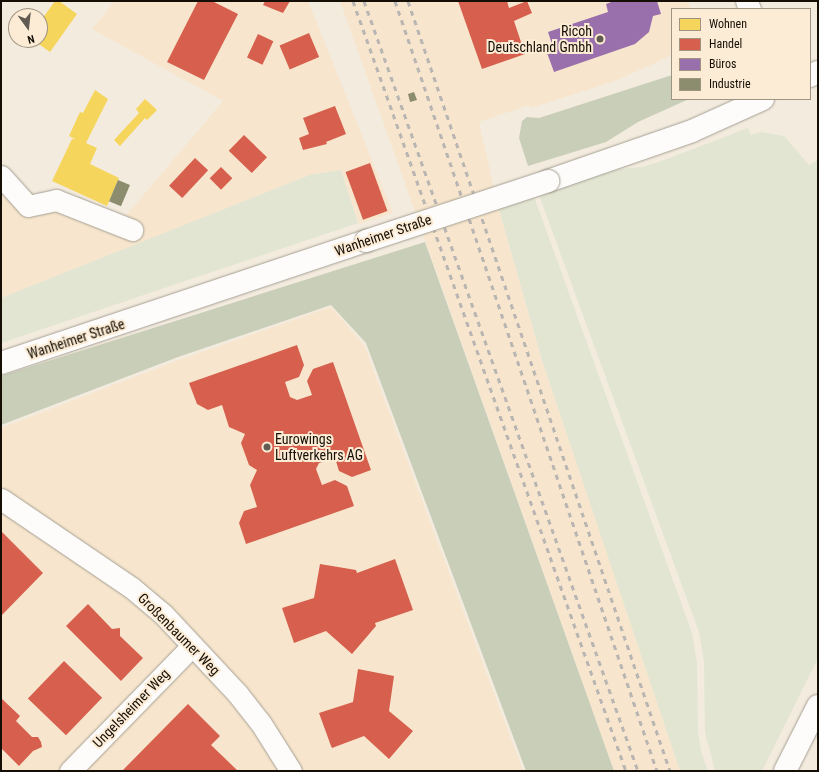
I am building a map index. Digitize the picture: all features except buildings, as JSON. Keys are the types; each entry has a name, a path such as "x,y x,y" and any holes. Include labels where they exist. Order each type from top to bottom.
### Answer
{"main road":[{"name":"Wanheimer Straße","path":"1,363 548,181 692,131 761,100"},
{"path":"785,771 818,706"}],"street":[{"path":"1,176 28,206 56,200 132,230"},
{"name":"Großenbaumer Weg","path":"1,499 132,588 163,614 237,693 260,722 291,771"},
{"name":"Ungelsheimer Weg","path":"70,771 192,646"}],"shaded area":[{"path":"115,1 308,1 393,213 359,224 341,170 310,175 1,298 1,180 111,224 125,217 223,101 92,29"},
{"path":"340,1 689,1 690,8 671,8 671,55 664,59 615,81 531,108 529,105 479,122 498,206 542,360 680,771 614,771"},
{"path":"331,307 364,345 523,771 1,771 1,428 179,360"}],"green space":[{"path":"671,75 671,100 687,100 638,122 606,142 528,166 519,138 522,121 527,117 539,118"},
{"path":"748,128 751,135 761,132 784,136 809,165 818,160 818,658 762,771 715,771 705,732 704,661 699,632 538,192 612,170 642,167 659,162"},
{"path":"341,170 358,223 1,343 1,298 310,175"},
{"path":"533,194 692,633 697,663 698,732 701,751 708,771 680,771 542,360 498,206"},
{"path":"425,242 614,771 526,771 366,343 331,305 178,357 1,425 1,376"}],"railway":[{"path":"353,1 626,771"},
{"path":"364,1 638,771"},
{"path":"395,1 657,771"},
{"path":"408,1 670,771"}],"place":[{"name":"Ricoh Deutschland Gmbh","path":"600,39"},
{"name":"Eurowings Luftverkehrs AG","path":"267,447"}]}
